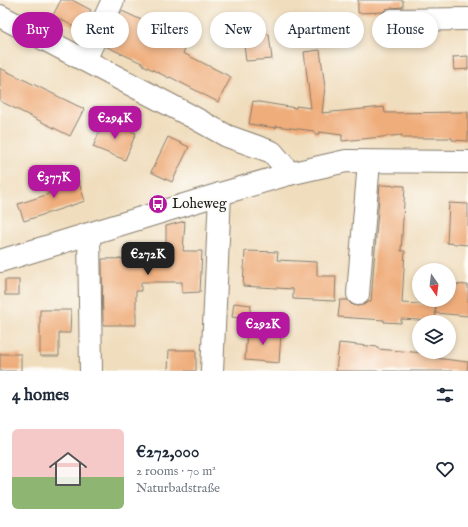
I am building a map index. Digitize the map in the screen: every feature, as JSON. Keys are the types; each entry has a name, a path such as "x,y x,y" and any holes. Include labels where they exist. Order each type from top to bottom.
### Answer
{"street":[{"path":"84,60 113,0"},
{"path":"5,12 84,60 227,136 272,152 289,174"},
{"path":"438,19 468,19"},
{"path":"0,261 289,174 346,161 468,162"},
{"path":"358,294 369,162"},
{"path":"212,371 220,194"},
{"path":"89,235 91,371"}],"building":[{"path":"61,0 72,0 91,10 90,12 71,12 71,25 63,21 63,12 55,12"},
{"path":"358,0 403,0 403,7 386,9 383,12 358,12"},
{"path":"129,14 137,18 137,48 186,48 183,53 231,77 218,102 143,65 144,64 109,48 129,48"},
{"path":"266,34 269,34 272,59 246,61 244,48 266,48"},
{"path":"320,50 325,87 322,113 384,107 385,113 468,112 468,141 452,140 452,138 402,138 402,135 342,141 342,135 319,132 319,134 315,134 314,131 249,124 253,101 296,108 296,106 311,108 304,52"},
{"path":"468,56 468,69 454,70 453,57"},
{"path":"0,68 84,109 70,136 0,101"},
{"path":"104,121 136,133 125,160 93,147"},
{"path":"168,137 189,147 172,182 151,172"},
{"path":"77,177 85,201 24,221 18,204 49,194 46,186"},
{"path":"380,185 405,186 401,251 405,251 402,303 412,304 412,307 436,307 435,315 412,315 412,320 401,319 401,323 384,322 384,320 338,317 340,300 348,300 351,304 357,306 371,302"},
{"path":"449,203 468,204 468,245 447,243"},
{"path":"185,221 183,251 202,251 200,292 182,293 182,282 141,282 141,291 136,291 136,325 103,325 102,259 158,258 158,251 166,251 166,226"},
{"path":"245,251 278,252 277,260 317,262 317,276 336,276 335,301 293,299 293,289 243,286"},
{"path":"5,280 19,280 19,295 5,295"},
{"path":"456,284 468,285 468,316 435,313 435,307 456,307"},
{"path":"234,303 251,305 249,319 232,317"},
{"path":"40,310 71,310 70,333 59,333 59,356 40,356"},
{"path":"247,330 281,333 279,363 245,360"},
{"path":"339,343 378,347 378,349 412,352 412,359 443,359 468,362 467,371 336,371"},
{"path":"169,350 196,350 196,371 168,371"},
{"path":"0,354 21,354 21,371 0,371"}],"place":[{"name":"Loheweg","path":"158,204"}]}
